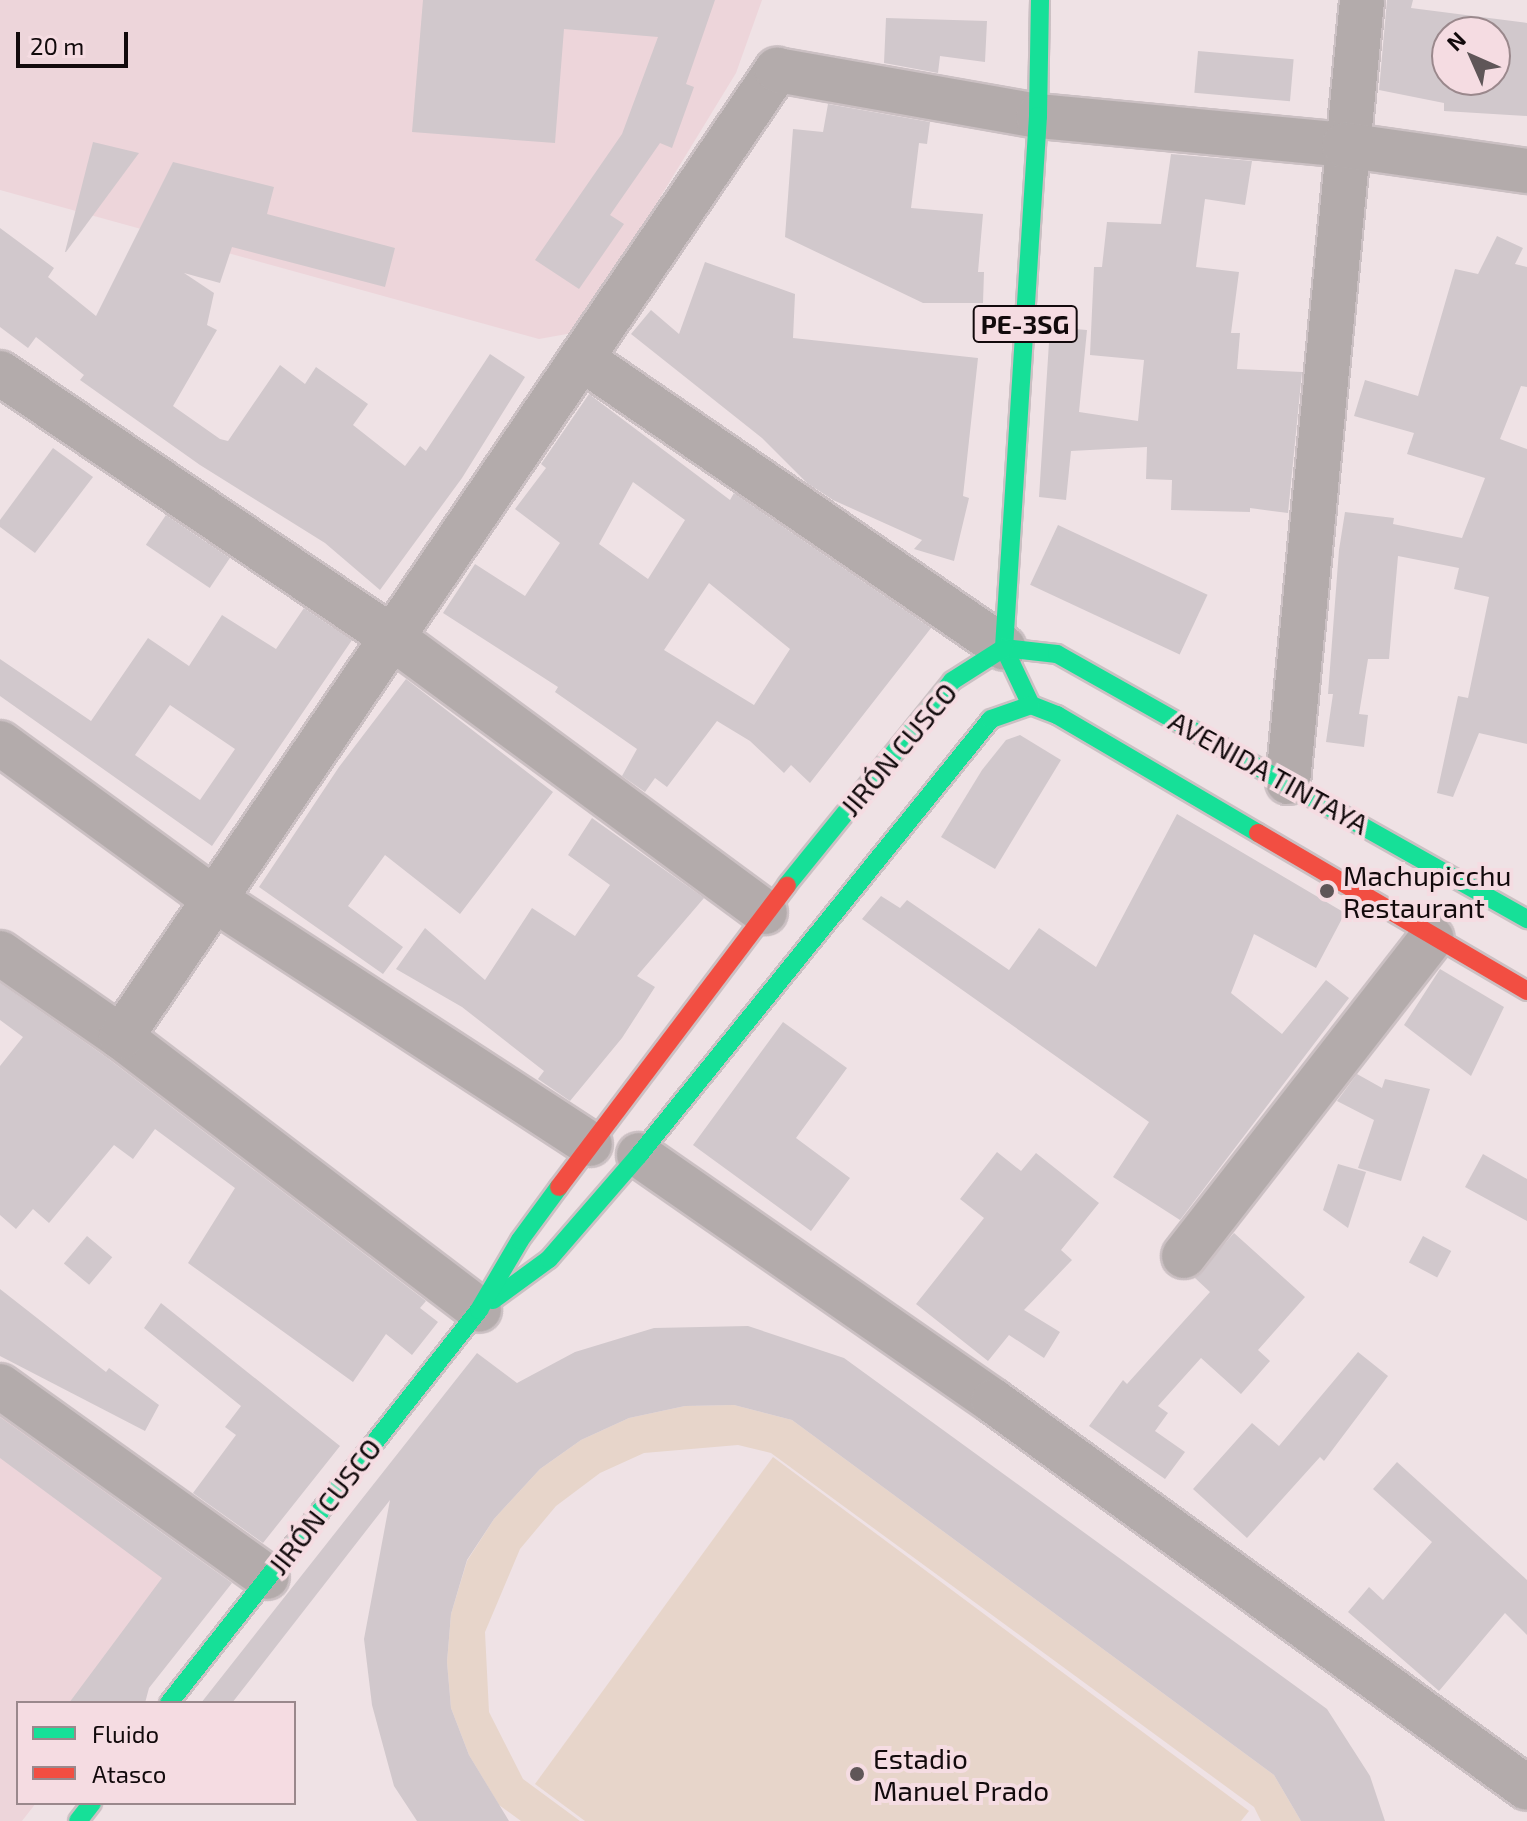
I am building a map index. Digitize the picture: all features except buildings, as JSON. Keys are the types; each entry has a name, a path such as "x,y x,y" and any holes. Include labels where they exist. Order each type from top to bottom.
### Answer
{"street":[{"name":"PE-3SG","path":"1031,705 1004,648 1038,116 1040,0"},
{"path":"1288,782 1344,145 1362,0"},
{"path":"121,1037 217,901 777,70 1038,116 1344,145 1527,171"},
{"path":"582,359 1004,648"},
{"path":"0,373 393,638 765,912"},
{"name":"AVENIDA TINTAYA","path":"1004,648 1057,654 1527,919"},
{"name":"JIRÓN CUSCO","path":"171,1701 479,1310 520,1240 765,912 952,681 1004,648"},
{"name":"AVENIDA TINTAYA","path":"1031,705 1057,715 1432,938 1527,991"},
{"name":"JIRÓN CUSCO","path":"479,1310 549,1259 639,1155 991,719 1031,705"},
{"path":"0,743 217,901 590,1144"},
{"path":"1184,1256 1432,938"},
{"path":"0,953 121,1037 479,1310"},
{"path":"639,1155 993,1401 1527,1788"},
{"path":"0,1386 267,1577"},
{"path":"78,1821 90,1805"}],"shaded area":[{"path":"0,0 762,0 736,73 578,332 539,339 0,190"},
{"path":"734,1405 792,1420 1274,1775 1301,1821 1261,1821 1254,1807 771,1453 738,1445 644,1453 600,1473 556,1506 520,1549 485,1632 489,1712 523,1779 580,1821 521,1821 499,1805 469,1755 451,1708 447,1662 451,1614 467,1561 494,1519 540,1469 581,1440 629,1418 685,1406"},
{"path":"0,1413 219,1577 119,1701 16,1701 16,1805 34,1805 22,1821 0,1821"},
{"path":"773,1457 1249,1811 1241,1821 585,1821 535,1784"}],"traffic: fast":[{"path":"1040,0 1038,116 1004,648 1031,705 1057,715 1258,833"},
{"path":"787,885 952,681 1004,648"},
{"path":"1004,648 1057,654 1527,919"},
{"path":"493,1300 549,1259 639,1155 991,719 1031,705"},
{"path":"171,1701 479,1310 520,1240 559,1187"},
{"path":"78,1821 90,1805"}],"traffic: jam":[{"path":"1258,833 1527,991"},
{"path":"559,1187 787,885"}],"place":[{"name":"Machupicchu Restaurant","path":"1327,891"},
{"name":"Estadio Manuel Prado","path":"857,1774"}]}
